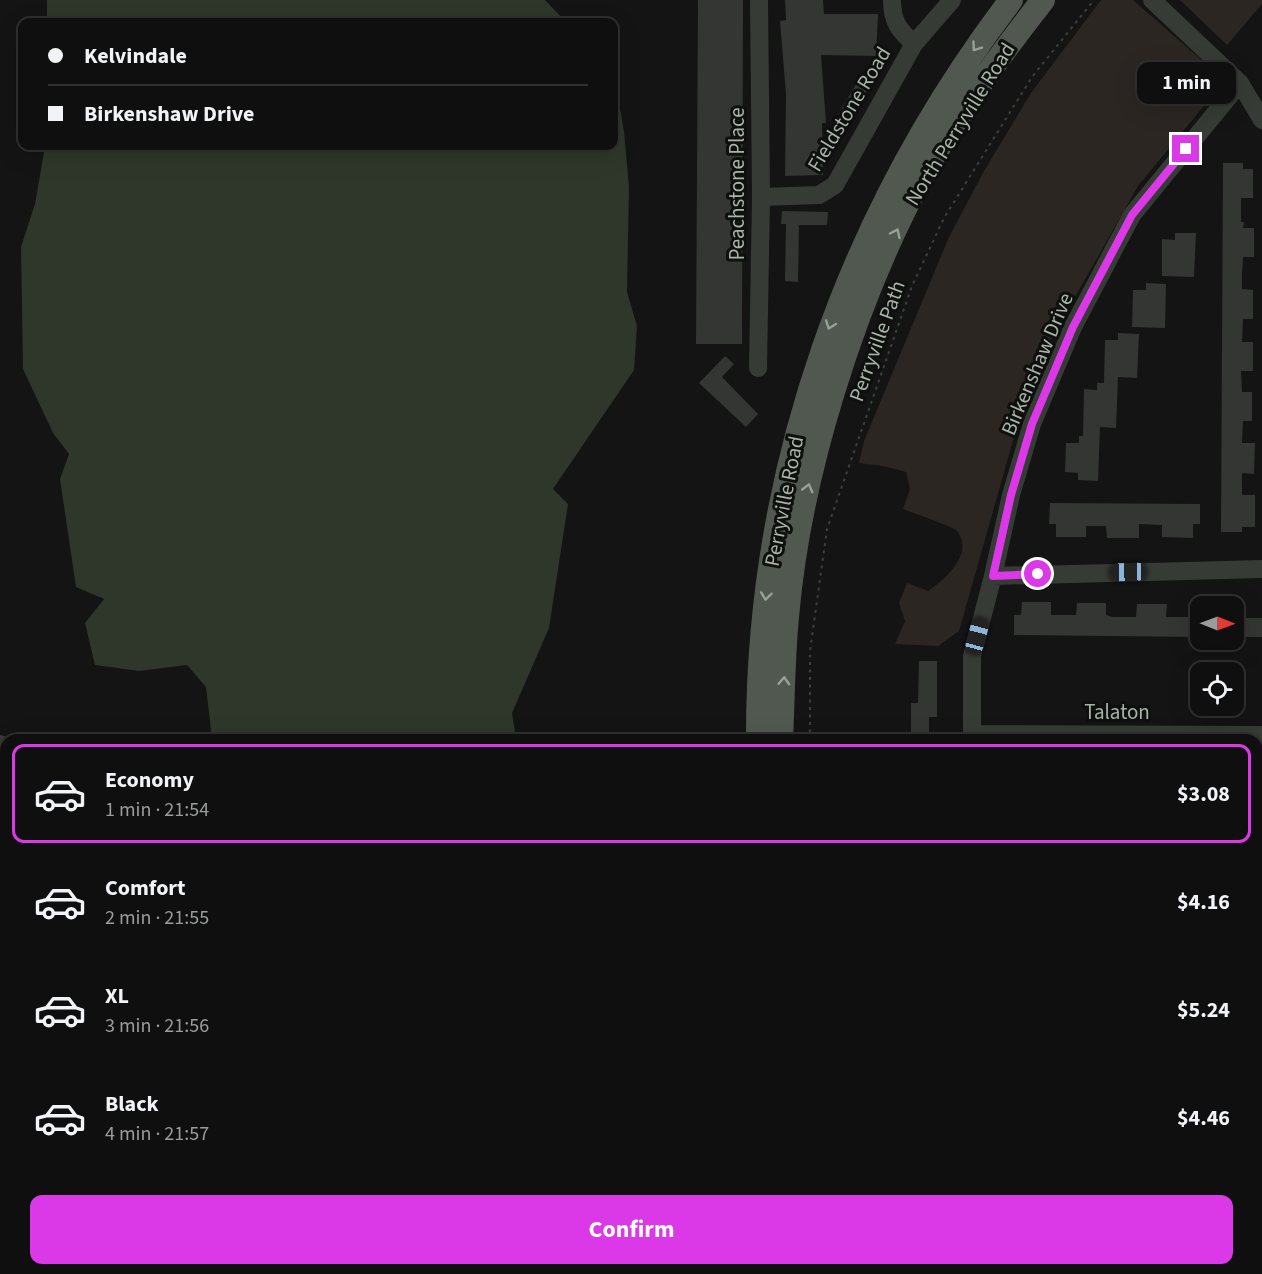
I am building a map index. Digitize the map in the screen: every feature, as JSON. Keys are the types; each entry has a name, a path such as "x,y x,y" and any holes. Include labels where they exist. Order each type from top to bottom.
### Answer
{"main road":[{"name":"North Perryville Road","path":"851,271 883,202 924,126 976,46 1011,0"},
{"name":"North Perryville Road","path":"871,286 922,177 989,69 1043,0"},
{"name":"Perryville Road","path":"758,734 762,632 773,547 789,462 828,331 851,271"},
{"name":"Perryville Road","path":"781,734 787,615 805,499 832,397 871,286"}],"street":[{"name":"Peachstone Place","path":"758,368 761,197 759,0"},
{"path":"892,0 892,16 898,30 914,44"},
{"name":"Fieldstone Road","path":"761,197 819,195 835,185 914,44 952,0"},
{"path":"1152,0 1240,83 1260,113"},
{"name":"Birkenshaw Drive","path":"972,734 972,656 1011,495 1032,424 1073,327 1132,215 1240,83"},
{"path":"993,576 1262,569"}],"path":[{"name":"Perryville Path","path":"810,734 810,651 827,529 912,286 944,218 1032,77 1094,0"}],"shaded area":[{"path":"47,0 545,0 562,18 47,18"},
{"path":"1101,0 1133,0 1213,70 1215,75 1212,96 1138,186 1040,359 1018,423 959,631 938,646 895,644 905,621 899,603 907,583 928,591 935,586 956,565 962,547 961,538 953,528 903,509 910,489 906,472 859,463 864,441 949,237 984,171 1031,93"},
{"path":"1180,0 1262,0 1262,4 1227,45"},
{"path":"618,97 629,187 627,292 637,326 634,370 553,489 568,504 549,628 512,713 515,734 211,734 206,687 187,665 139,671 95,665 85,623 104,599 76,587 60,479 69,454 53,433 23,369 21,247 35,204 44,150 618,150"}],"building":[{"path":"698,0 743,0 742,344 696,344"},
{"path":"785,0 823,0 824,14 878,14 876,56 821,55 826,123 822,123 823,175 785,176 786,94 780,21 786,20"},
{"path":"862,74 873,81 849,122 838,115"},
{"path":"1223,163 1243,163 1243,169 1253,169 1253,198 1241,198 1241,222 1244,222 1243,228 1254,228 1254,257 1243,257 1242,274 1242,289 1253,290 1253,319 1243,319 1242,342 1253,342 1253,371 1241,371 1242,392 1252,392 1252,421 1243,421 1242,443 1255,443 1254,474 1242,473 1242,495 1255,495 1255,527 1242,527 1242,532 1221,532"},
{"path":"782,211 828,212 827,225 799,225 798,282 785,281 786,224 781,224"},
{"path":"1175,233 1196,233 1194,277 1162,276 1162,239 1175,240"},
{"path":"1146,283 1166,284 1165,328 1132,327 1133,290 1146,290"},
{"path":"1118,333 1139,334 1137,378 1118,377 1116,428 1100,427 1098,481 1078,480 1078,473 1065,472 1066,443 1079,443 1079,436 1083,436 1084,389 1097,390 1097,383 1104,383 1105,340 1118,340"},
{"path":"725,356 734,364 722,377 758,414 746,427 699,383"},
{"path":"1050,503 1200,504 1200,524 1193,524 1193,538 1162,537 1162,525 1139,524 1139,538 1107,538 1106,526 1086,526 1086,537 1056,537 1056,524 1049,524"},
{"path":"1022,602 1051,602 1051,615 1076,615 1077,603 1106,603 1106,615 1113,617 1136,617 1137,604 1167,604 1166,617 1190,617 1190,637 1014,635 1014,615 1021,615"},
{"path":"1244,618 1262,618 1262,637 1244,637"},
{"path":"919,661 937,661 937,717 929,717 929,734 911,734 911,703 918,703"}],"route":[{"path":"1038,574 993,576 1011,495 1032,424 1073,327 1132,215 1186,149"}]}
